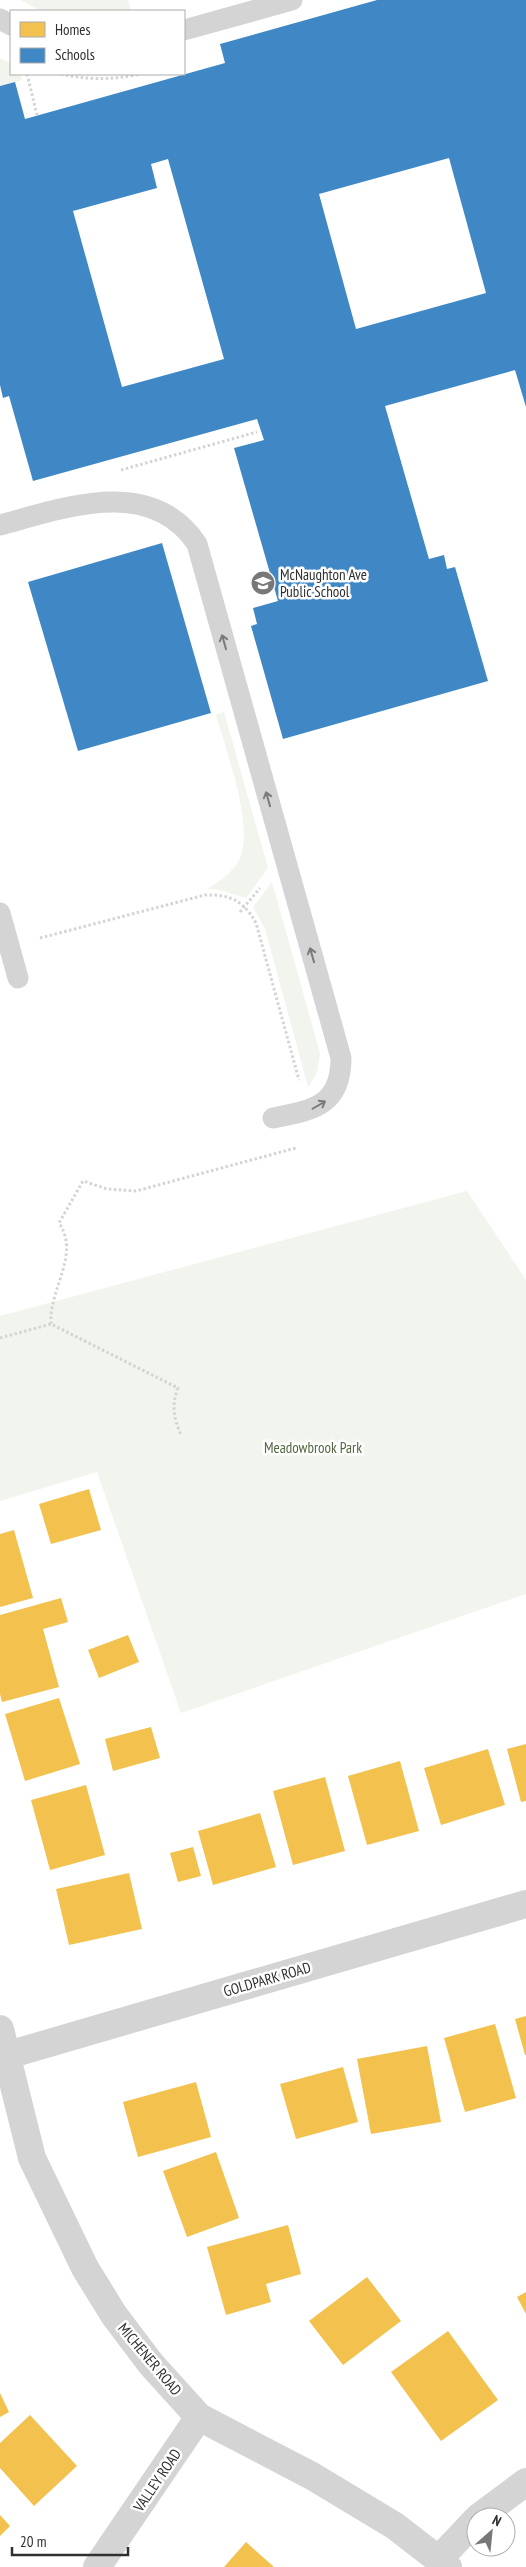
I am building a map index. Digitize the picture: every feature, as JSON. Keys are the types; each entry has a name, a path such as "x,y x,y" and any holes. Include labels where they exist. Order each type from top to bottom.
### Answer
{"street":[{"name":"GOLDPARK ROAD","path":"8,2055 526,1904"},
{"name":"MICHENER ROAD","path":"0,2029 8,2055 32,2158 85,2268 114,2315 151,2364 199,2417 312,2476 395,2526 443,2563"},
{"name":"VALLEY ROAD","path":"97,2567 199,2417"},
{"path":"492,2507 526,2482"},
{"path":"443,2563 466,2533"}],"lane":[{"path":"185,30 292,0"},
{"path":"0,525 86,502 107,501 152,509 172,519 186,529 196,544 341,1058 341,1074 335,1090 324,1103 307,1111 272,1118"},
{"path":"0,913 18,978"}],"path":[{"path":"27,75 37,115"},
{"path":"68,75 91,78 136,75"},
{"path":"118,471 257,432"},
{"path":"240,912 266,881"},
{"path":"9,946 205,894 226,896 245,906 256,923 302,1088"},
{"path":"51,1324 51,1308 66,1256 66,1238 59,1223 83,1180 107,1189 136,1191 300,1147"},
{"path":"0,1338 51,1324 178,1388 173,1402 180,1436"}],"green space":[{"path":"20,0 128,0 131,10 39,10"},
{"path":"0,58 10,63 10,75 20,75 22,80 0,86"},
{"path":"224,712 268,868 246,898 216,889 207,889 231,872 238,863 243,843 244,826 237,787 216,715"},
{"path":"272,882 320,1053 317,1073 308,1087 265,929 253,907"},
{"name":"Meadowbrook Park","path":"467,1191 526,1280 526,1594 181,1713 97,1472 0,1501 0,1316"}],"building: Homes":[{"path":"89,1489 101,1530 51,1544 39,1504"},
{"path":"14,1530 33,1598 0,1607 0,1534"},
{"path":"61,1598 68,1622 43,1629 59,1687 2,1702 0,1694 0,1615"},
{"path":"128,1635 139,1662 99,1678 88,1650"},
{"path":"59,1698 80,1764 25,1781 5,1714"},
{"path":"151,1727 160,1758 113,1771 105,1739"},
{"path":"526,1744 526,1801 521,1802 507,1749"},
{"path":"488,1749 505,1805 441,1825 424,1768"},
{"path":"400,1761 419,1831 367,1845 348,1776"},
{"path":"325,1777 345,1851 293,1865 273,1791"},
{"path":"86,1785 105,1855 50,1870 31,1800"},
{"path":"260,1813 276,1867 213,1885 198,1831"},
{"path":"193,1847 201,1876 178,1882 170,1853"},
{"path":"129,1873 142,1929 69,1945 56,1889"},
{"path":"526,2016 526,2055 525,2055 515,2019"},
{"path":"495,2024 516,2098 465,2112 444,2038"},
{"path":"427,2046 441,2122 371,2134 357,2059"},
{"path":"343,2067 358,2122 296,2139 280,2084"},
{"path":"196,2082 211,2137 138,2157 123,2102"},
{"path":"216,2152 239,2218 187,2237 163,2171"},
{"path":"288,2225 301,2274 266,2284 271,2302 226,2315 207,2247"},
{"path":"367,2277 401,2321 343,2365 309,2321"},
{"path":"526,2292 526,2314 517,2297"},
{"path":"448,2331 498,2400 441,2441 391,2372"},
{"path":"0,2393 9,2412 0,2417"},
{"path":"30,2415 77,2466 34,2506 0,2468 0,2443"},
{"path":"0,2515 10,2526 0,2536"},
{"path":"246,2542 274,2567 224,2567"}],"building: Schools":[{"path":"377,0 526,0 526,407 515,370 385,406 429,559 444,555 447,569 455,567 488,681 283,739 251,626 257,624 253,608 278,601 234,448 264,440 257,419 33,481 9,396 3,398 0,385 0,86 15,82 25,119 225,63 220,44","holes":["449,158 486,293 356,329 319,194","168,159 224,359 122,387 73,211 157,188 151,164"]},
{"path":"162,543 211,713 78,751 28,582"}],"place":[{"name":"McNaughton Ave Public School","path":"263,583"}]}
